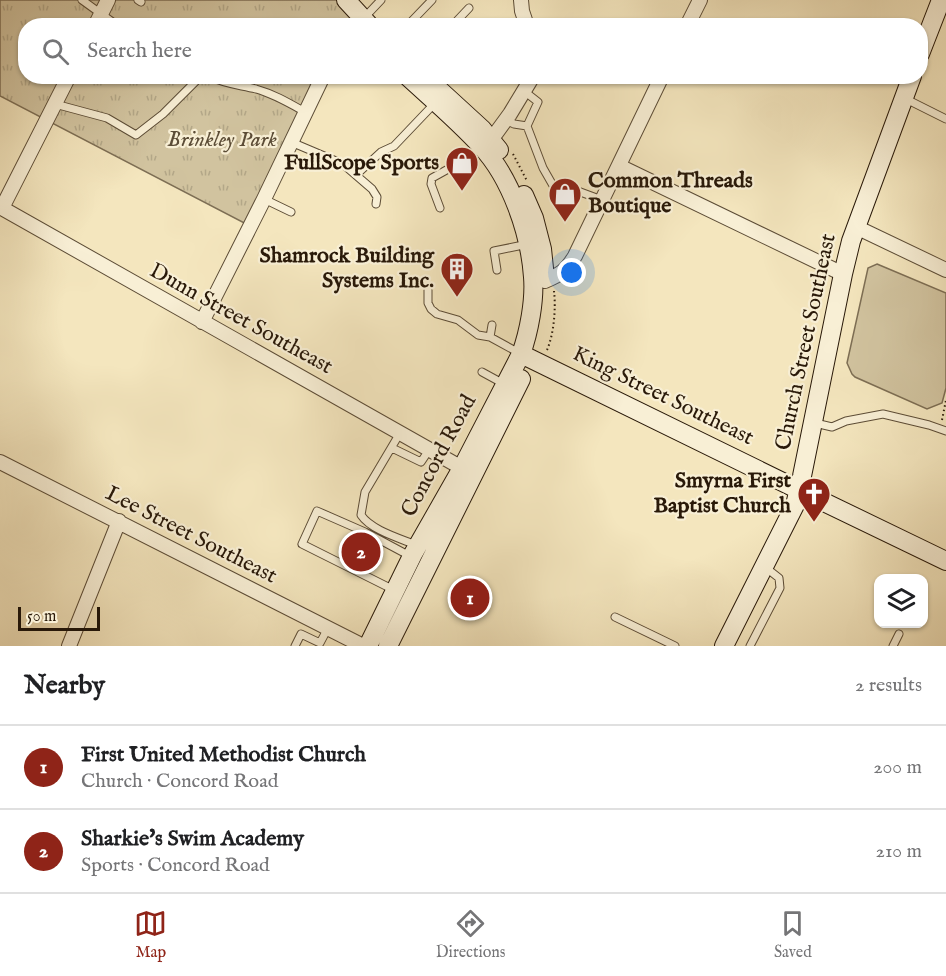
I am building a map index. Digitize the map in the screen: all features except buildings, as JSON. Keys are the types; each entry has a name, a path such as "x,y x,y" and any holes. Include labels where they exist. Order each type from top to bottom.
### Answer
{"main road":[{"path":"330,0 355,18"},
{"path":"346,0 359,18"},
{"path":"928,35 941,0"},
{"path":"415,84 435,103 490,140 497,167 520,215 528,244 534,278 526,340 531,359"},
{"path":"434,84 482,129 512,170 534,218 549,279 538,342 531,359"},
{"name":"Church Street Southeast","path":"724,646 795,505 843,274 856,227 909,84"},
{"name":"Concord Road","path":"368,646 415,552 505,385 531,359"},
{"name":"Concord Road","path":"388,646 531,359"},
{"name":"King Street Southeast","path":"531,359 946,561"}],"street":[{"path":"99,18 108,0"},
{"path":"520,0 524,18"},
{"path":"691,18 700,0"},
{"path":"1,207 65,84"},
{"path":"202,322 319,84"},
{"path":"490,140 506,120 528,84"},
{"path":"549,279 568,268 575,256 658,84"},
{"path":"619,166 843,274"},
{"name":"Dunn Street Southeast","path":"1,207 462,468"},
{"path":"856,227 946,270"},
{"name":"Lee Street Southeast","path":"0,462 363,646"},
{"path":"69,646 119,521"}],"lane":[{"path":"82,0 96,18"},
{"path":"366,18 381,0"},
{"path":"415,18 432,0"},
{"path":"460,18 470,8"},
{"path":"55,104 107,118 136,135 193,84"},
{"path":"231,84 271,94 305,112"},
{"path":"524,92 538,102 527,126 543,168 555,189 575,190 602,200"},
{"path":"904,98 946,119"},
{"path":"356,175 381,152 394,146 435,103"},
{"path":"506,120 527,126"},
{"path":"440,208 431,184 432,178 459,163 490,140"},
{"path":"291,142 339,162 376,193 376,204"},
{"path":"264,199 291,212"},
{"path":"497,270 494,251 528,244"},
{"path":"428,290 430,309 437,314 458,320 478,334 490,337 531,359"},
{"path":"490,337 492,325"},
{"path":"482,372 505,385"},
{"path":"813,423 832,427 846,421 883,414 943,430"},
{"path":"400,433 364,492 361,515 366,522 393,536 415,552"},
{"path":"392,448 421,462 429,450"},
{"path":"395,591 302,544 317,511 415,552"},
{"path":"750,646 780,588 779,578 764,566"},
{"path":"615,617 675,646"},
{"path":"295,646 301,634 320,643 328,628"},
{"path":"893,646 899,634"}],"path":[{"path":"490,140 509,146 528,183"},
{"path":"531,359 551,341 555,301 549,279"},
{"path":"943,430 946,400"}],"green space":[{"name":"Brinkley Park","path":"0,0 341,0 355,18 18,18 18,84 320,84 250,226 0,96"},
{"path":"877,264 946,293 946,388 942,403 927,409 852,374 847,363 868,268"}],"place":[{"name":"FullScope Sports","path":"462,192"},
{"name":"Common Threads Boutique","path":"565,223"},
{"name":"Shamrock Building Systems Inc.","path":"457,298"},
{"name":"Smyrna First Baptist Church","path":"814,523"},
{"name":"Sharkie's Swim Academy","path":"361,552"},
{"name":"First United Methodist Church","path":"470,598"}]}
